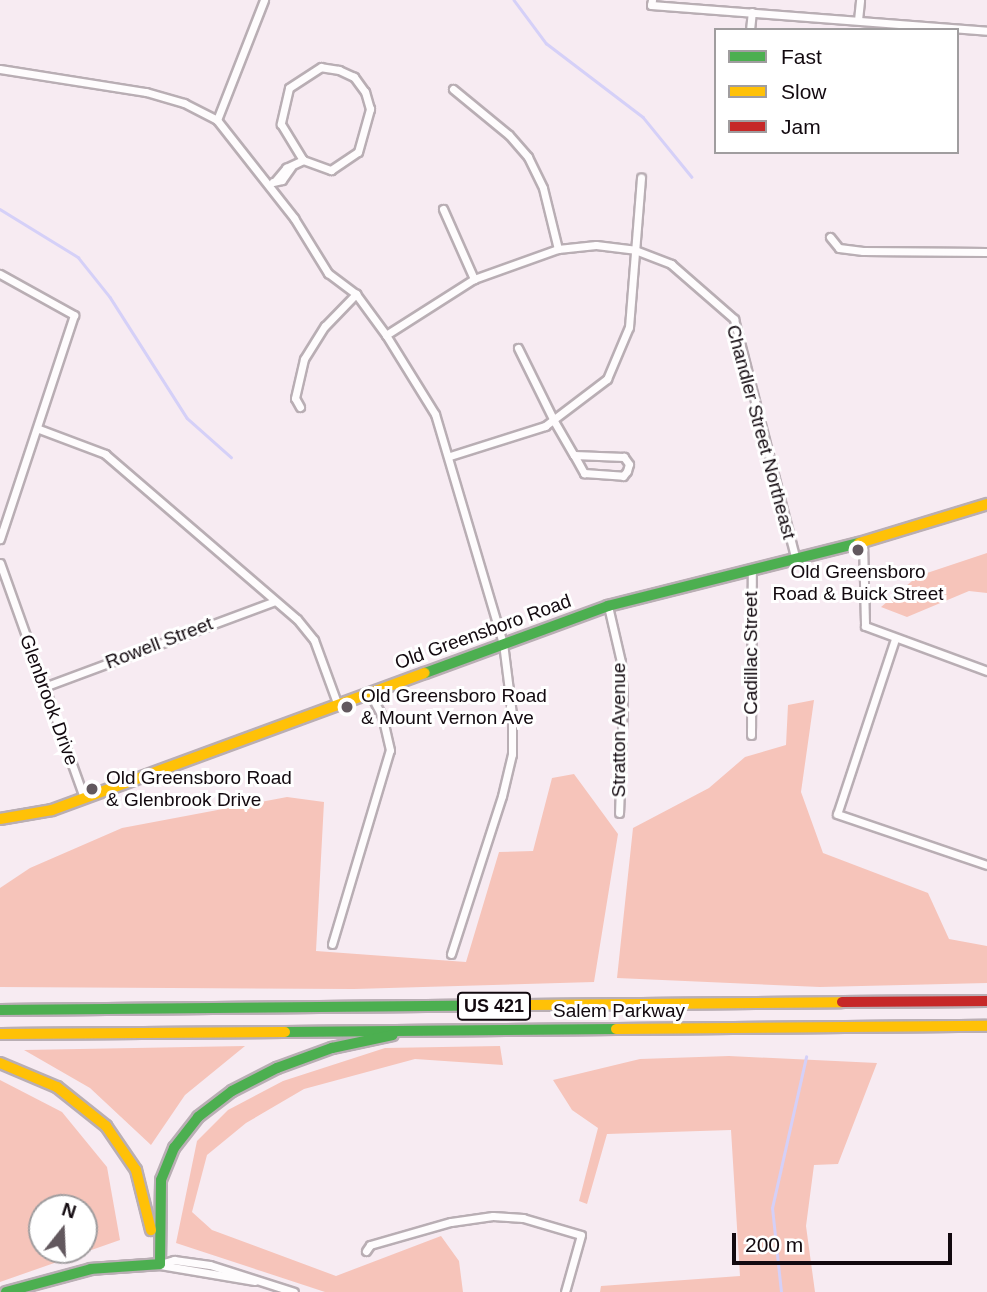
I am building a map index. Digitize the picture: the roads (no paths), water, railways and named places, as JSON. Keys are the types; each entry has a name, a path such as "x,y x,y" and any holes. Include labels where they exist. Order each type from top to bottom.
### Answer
{"main road":[{"name":"Old Greensboro Road","path":"0,818 52,810 368,691 608,607 795,557 863,542 987,503"},
{"name":"Salem Parkway","path":"0,1010 987,1001"},
{"name":"Salem Parkway","path":"0,1034 987,1026"},
{"path":"160,1264 158,1204 164,1170 180,1138 208,1108 261,1075 313,1054 432,1030"},
{"path":"0,1063 68,1094 115,1135 141,1182 160,1264"},
{"path":"6,1292 91,1269 160,1264"}],"street":[{"path":"217,120 264,0"},
{"path":"858,20 860,0"},
{"path":"652,3 952,28"},
{"path":"750,28 752,12"},
{"path":"959,29 987,31"},
{"path":"272,182 303,160 331,170 358,152 370,109 360,85 340,70 320,67 289,88 281,124 303,160"},
{"path":"0,69 146,92 184,103 217,120 272,182 328,273 356,294 413,372 450,456 503,643 512,754 451,954"},
{"path":"453,89 509,135 528,157 543,188 558,249"},
{"path":"450,456 554,421 600,387 614,368 629,327 641,177"},
{"path":"443,209 474,279"},
{"path":"830,237 839,248 863,251 987,252"},
{"name":"Chandler Street Northeast","path":"386,335 474,279 558,249 596,245 635,250 671,264 733,319 795,557"},
{"path":"0,274 74,315 39,429 0,539"},
{"path":"300,407 295,398 304,359 325,326 356,294"},
{"path":"518,348 554,421 584,473 592,476 623,476 628,471 629,464 624,457 574,455"},
{"path":"39,429 105,454 275,601 314,640 337,703"},
{"path":"863,542 865,626 987,671"},
{"name":"Glenbrook Drive","path":"0,563 84,796"},
{"name":"Cadillac Street","path":"751,735 752,570"},
{"name":"Rowell Street","path":"44,687 275,601"},
{"name":"Stratton Avenue","path":"608,607 621,662 623,700 619,813"},
{"path":"895,639 837,814 987,864"},
{"path":"332,944 390,750 382,716 368,691"},
{"path":"366,1251 370,1245 493,1216 523,1218 581,1235 565,1292"},
{"path":"160,1264 174,1259 202,1263 294,1292"}],"waterway":[{"path":"514,0 546,43 643,117 692,177"},
{"path":"0,209 78,257 110,297 187,418 231,457"},
{"path":"781,1292 772,1208 806,1057"}],"place":[{"name":"Old Greensboro Road & Buick Street","path":"858,550"},
{"name":"Old Greensboro Road & Mount Vernon Ave","path":"347,707"},
{"name":"Old Greensboro Road & Glenbrook Drive","path":"92,789"}]}
